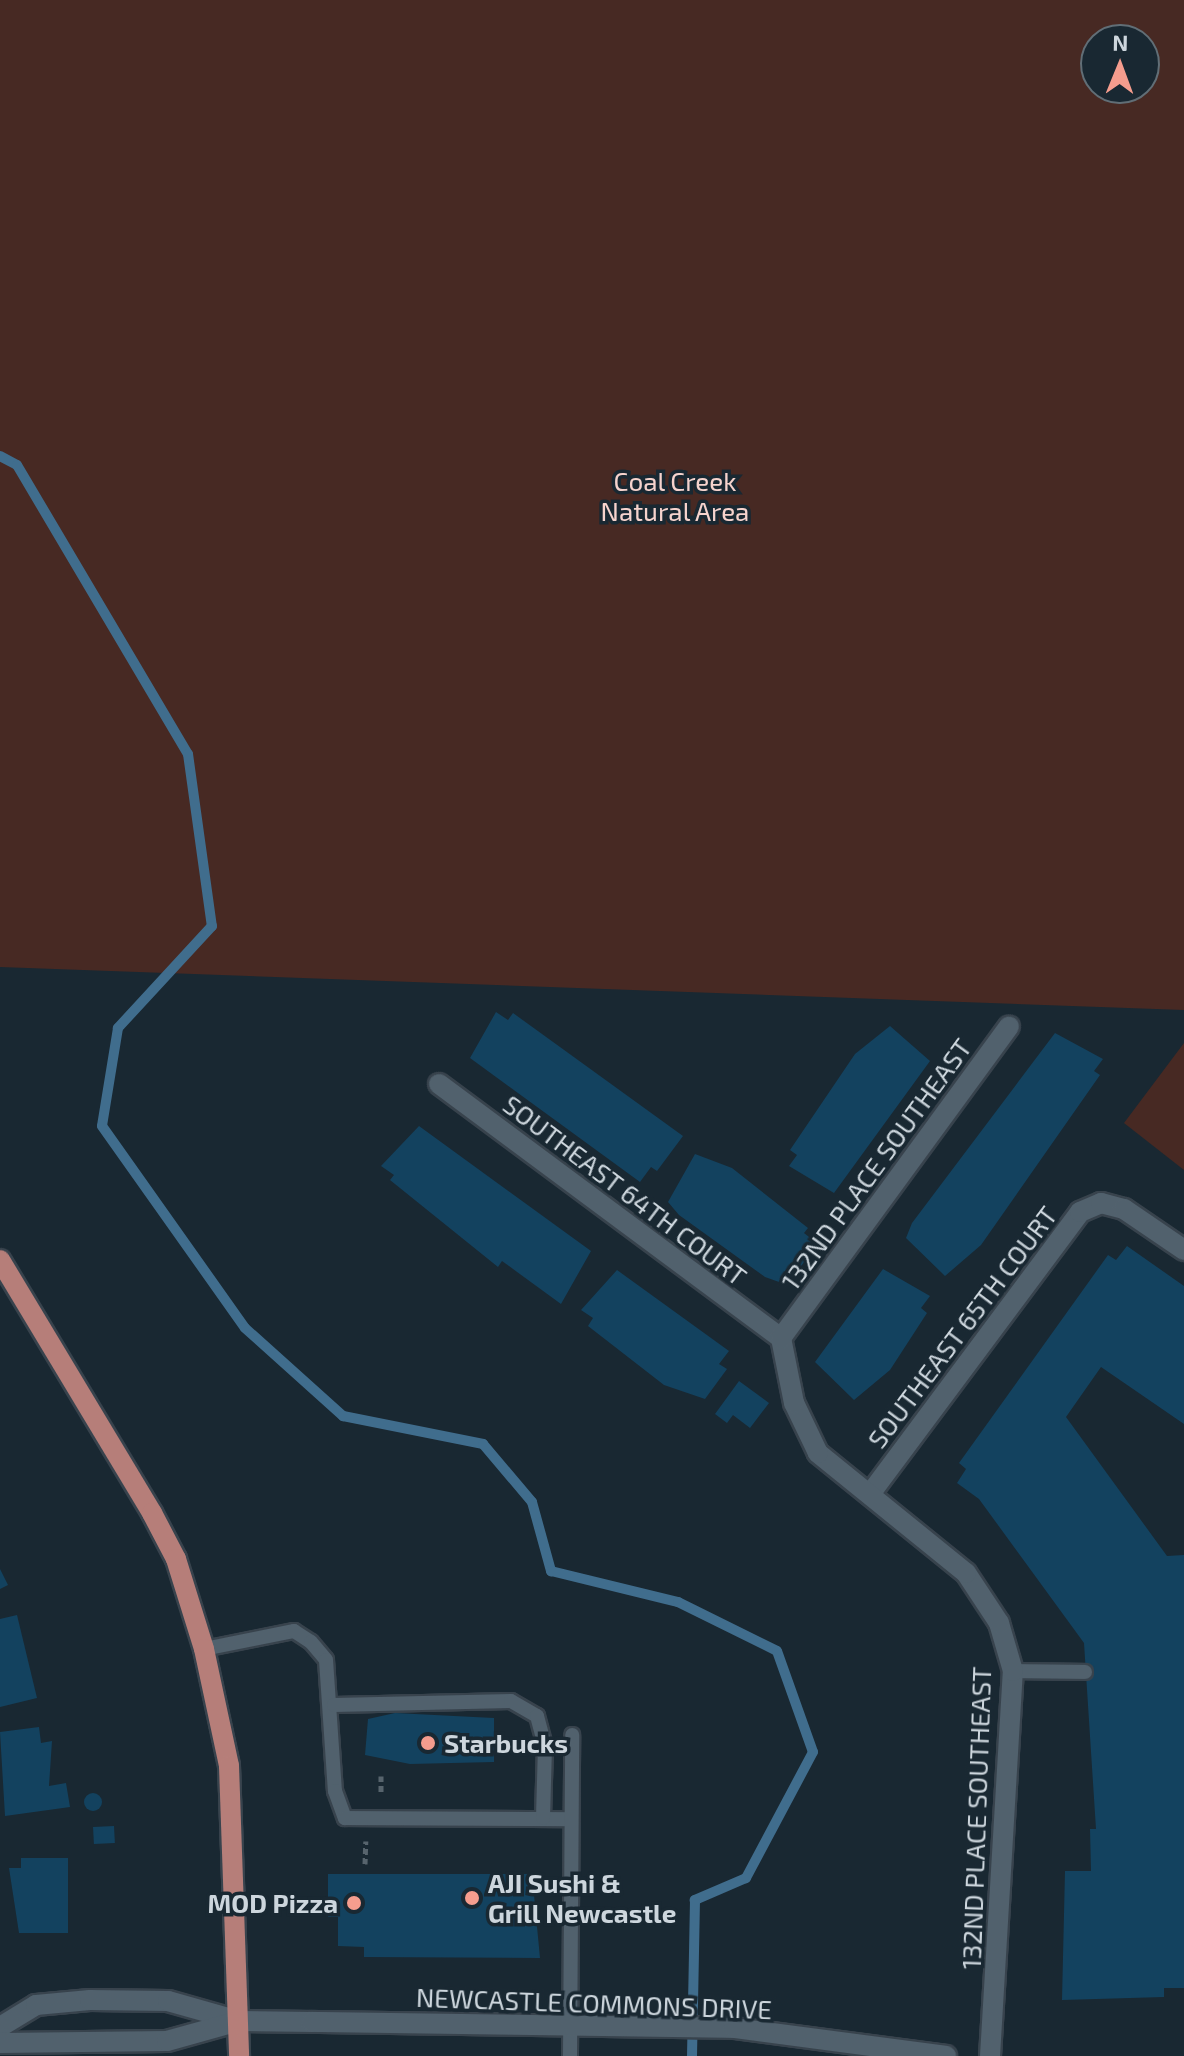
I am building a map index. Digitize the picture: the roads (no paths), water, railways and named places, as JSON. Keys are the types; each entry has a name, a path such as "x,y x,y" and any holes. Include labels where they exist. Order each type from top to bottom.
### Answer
{"main road":[{"path":"0,1260 158,1524 204,1649 229,1766 239,2056"}],"street":[{"name":"132ND PLACE SOUTHEAST","path":"990,2056 1013,1671 999,1623 966,1573 873,1490 818,1453 794,1403 781,1338 1009,1026"},
{"name":"SOUTHEAST 64TH COURT","path":"439,1084 781,1338"},
{"name":"SOUTHEAST 65TH COURT","path":"873,1490 1080,1212 1101,1203 1124,1209 1184,1250"},
{"path":"0,2027 36,2005 168,2001 239,2021"},
{"path":"0,2043 167,2041 239,2021"},
{"name":"NEWCASTLE COMMONS DRIVE","path":"239,2021 734,2028 946,2056"}],"lane":[{"path":"204,1649 294,1631 326,1660 334,1705 335,1791 345,1818 571,1819"},
{"path":"1013,1671 1085,1672"},
{"path":"334,1705 511,1701 537,1716 545,1746 543,1818"},
{"path":"570,2056 572,1735"}],"waterway":[{"path":"0,456 17,465 188,754 212,926 118,1028 102,1126 245,1328 343,1416 483,1444 532,1502 551,1571 678,1602 777,1651 813,1752 746,1878 695,1900 692,2056"}],"place":[{"name":"Starbucks","path":"428,1743"},
{"name":"AJI Sushi & Grill Newcastle","path":"472,1898"},
{"name":"MOD Pizza","path":"354,1903"}],"park label":[{"name":"Coal Creek Natural Area","path":"675,496"}]}
